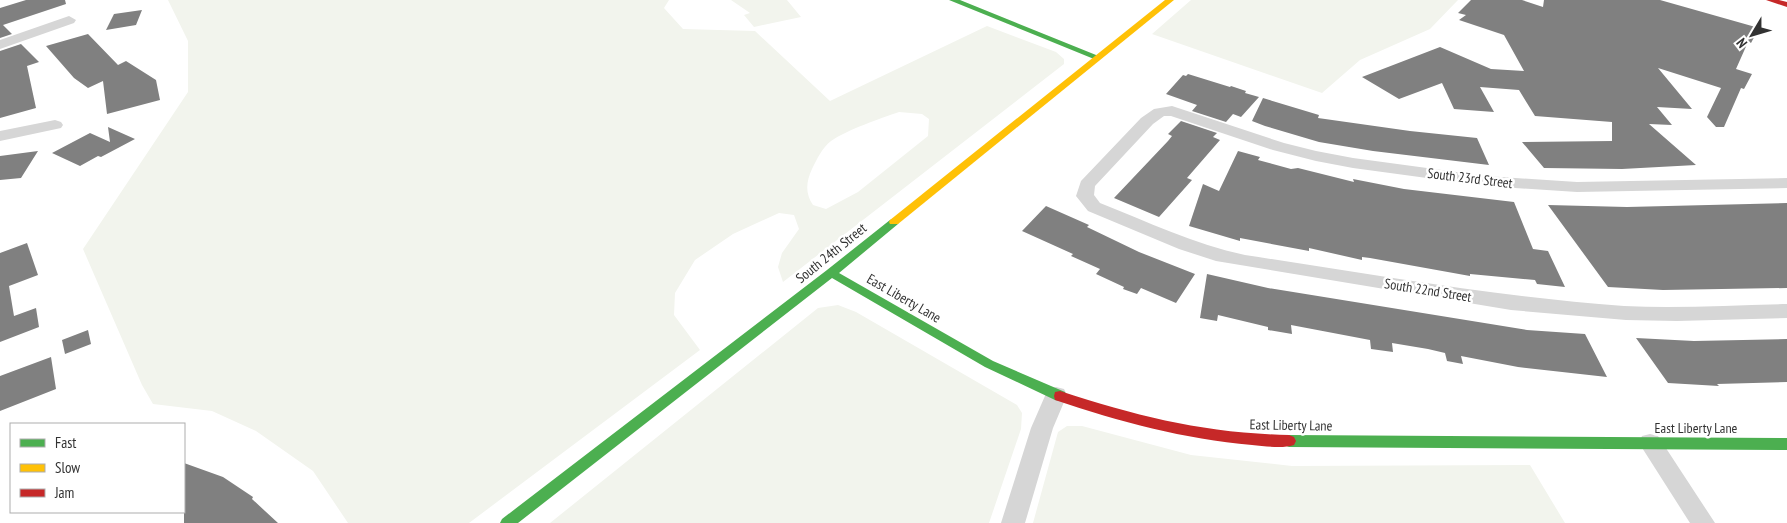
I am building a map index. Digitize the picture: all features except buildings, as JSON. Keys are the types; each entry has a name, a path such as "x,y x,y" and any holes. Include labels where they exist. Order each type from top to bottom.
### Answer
{"main road":[{"path":"953,0 1097,57"},
{"name":"South 24th Street","path":"507,523 831,273 1170,0"},
{"path":"1770,0 1787,5"},
{"name":"East Liberty Lane","path":"831,273 989,364 1056,395 1089,407 1169,428 1265,441 1787,444"}],"street":[{"path":"0,45 69,20"},
{"name":"South 23rd Street","path":"1085,196 1087,185 1147,120 1160,112 1172,111 1279,147 1326,158 1486,181 1577,187 1787,183"},
{"path":"0,136 55,125"},
{"name":"South 22nd Street","path":"1085,196 1094,207 1186,245 1216,255 1254,262 1510,303 1578,310 1677,314 1787,311"},
{"path":"1013,523 1042,428 1056,395"},
{"path":"1650,443 1691,505"}],"shaded area":[{"path":"168,0 669,0 664,8 683,29 755,31 830,101 987,26 1056,52 1064,59 1064,64 783,282 778,267 782,253 799,229 794,215 779,213 733,234 695,260 675,293 674,315 700,350 469,523 348,523 313,471 256,431 212,411 153,404 142,385 83,249 188,92 188,41","holes":["899,112 922,114 929,119 928,136 858,192 826,209 813,205 810,201 807,187 808,178 820,154 831,141 855,129"]},
{"path":"731,0 787,0 801,17 754,27 744,15 750,13"},
{"path":"1191,0 1458,0 1430,29 1360,60 1322,93 1152,34"},
{"path":"838,305 856,312 1017,405 1022,413 1021,429 989,523 550,523 818,308"},
{"path":"1067,426 1082,426 1191,455 1292,466 1530,465 1565,523 1033,523 1058,432"}],"traffic: fast":[{"path":"953,0 1097,57"},
{"path":"507,523 831,273 894,222"},
{"path":"831,273 989,364 1060,396"},
{"path":"1289,441 1787,444"}],"traffic: slow":[{"path":"894,222 1170,0"}],"traffic: jam":[{"path":"1770,0 1787,5"},
{"path":"1060,396 1087,406 1173,429 1231,438 1289,441"}]}
